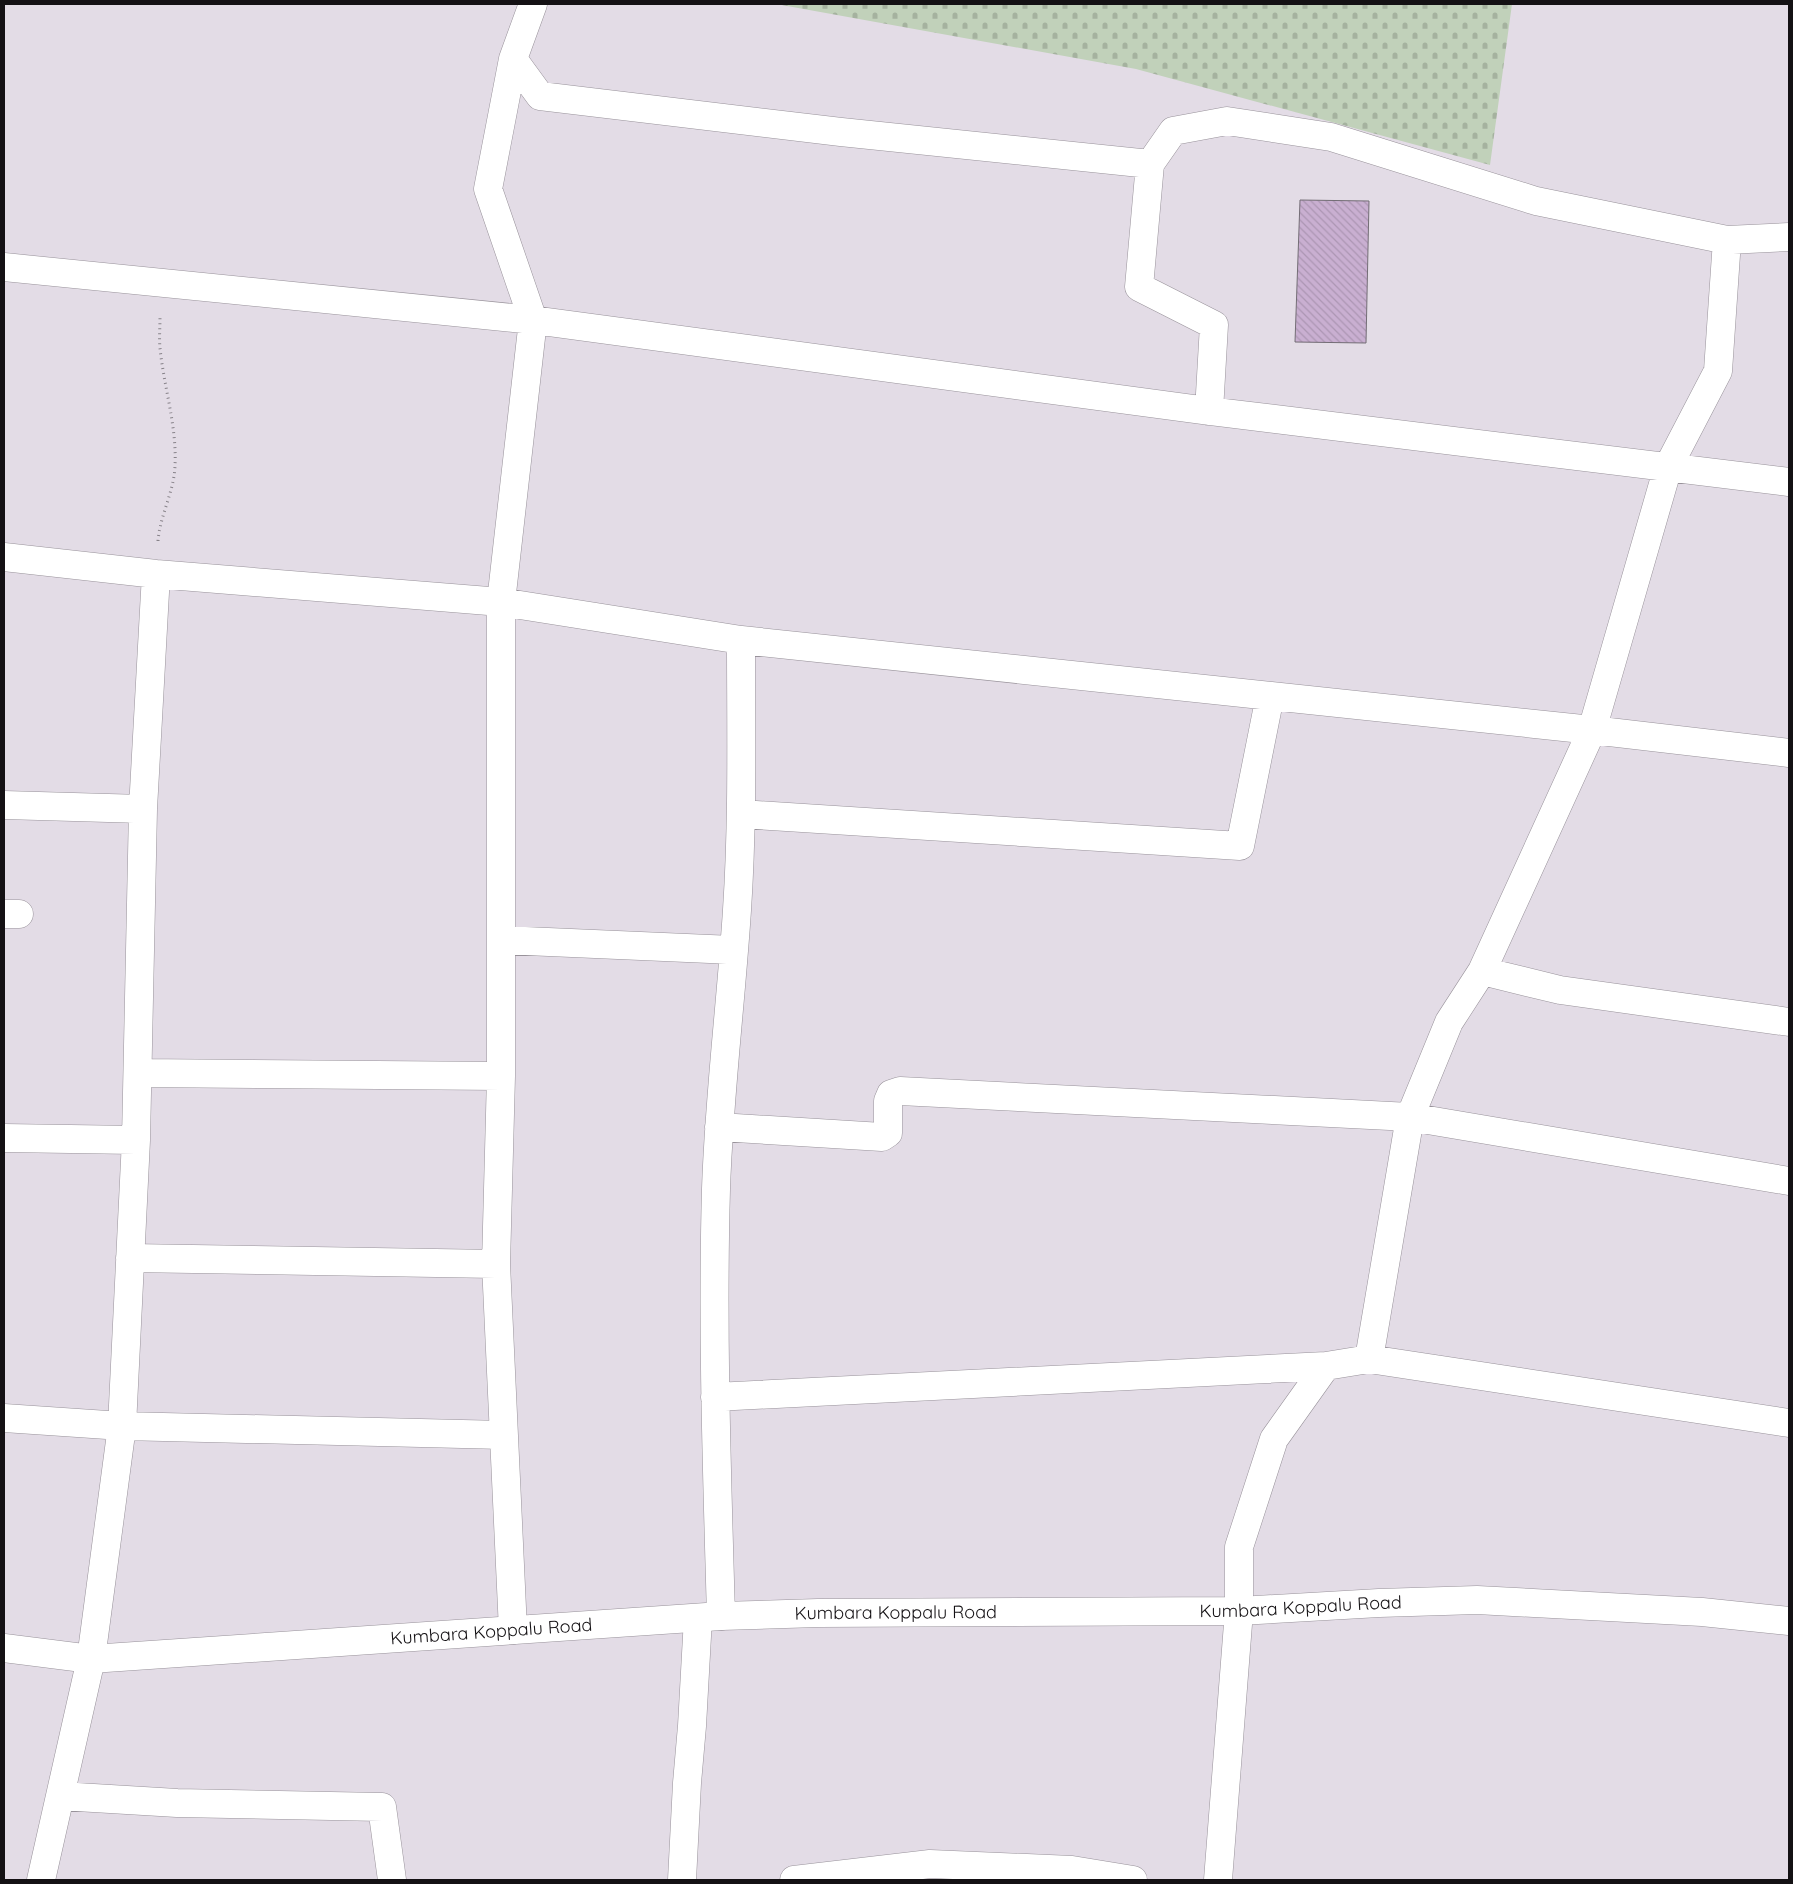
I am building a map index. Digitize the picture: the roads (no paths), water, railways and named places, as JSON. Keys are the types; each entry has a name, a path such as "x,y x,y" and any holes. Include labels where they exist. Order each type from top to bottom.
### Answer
{"street":[{"path":"513,1630 496,1264 501,1076 501,602 533,320 488,189 513,59 533,4"},
{"path":"513,59 540,96 841,132 1150,164"},
{"path":"1209,411 1214,325 1139,287 1150,164 1173,132 1227,121 1330,137 1536,201 1727,240 1789,238"},
{"path":"1369,1359 1410,1117 1449,1022 1482,971 1592,730 1668,467 1718,371 1727,240"},
{"path":"4,267 533,320 1209,411 1789,482"},
{"path":"4,557 156,574 501,602 741,640 1592,730 1789,753"},
{"path":"41,1880 91,1659 122,1426 136,1140 143,809 156,574"},
{"path":"682,1880 692,1726 709,1617 715,1397 714,1297 719,1127 737,910 741,814 741,640"},
{"path":"741,814 1240,846 1270,696"},
{"path":"4,805 143,809"},
{"path":"501,940 733,950"},
{"path":"1482,971 1560,990 1789,1022"},
{"path":"138,1073 501,1076"},
{"path":"719,1127 882,1137 888,1132 888,1101 891,1094 900,1091 1410,1117 1789,1181"},
{"path":"4,1138 136,1140"},
{"path":"130,1258 496,1264"},
{"path":"715,1397 1326,1366 1369,1359 1789,1423"},
{"path":"1218,1880 1239,1611 1239,1547 1274,1439 1326,1366"},
{"path":"4,1418 122,1426 504,1435"},
{"name":"Kumbara Koppalu Road","path":"4,1648 91,1659 709,1617 828,1613 1239,1611 1379,1603 1477,1600 1702,1612 1789,1621"},
{"path":"60,1796 177,1803 382,1808 392,1880"},
{"path":"794,1880 930,1872 1072,1870 1133,1880"}]}
